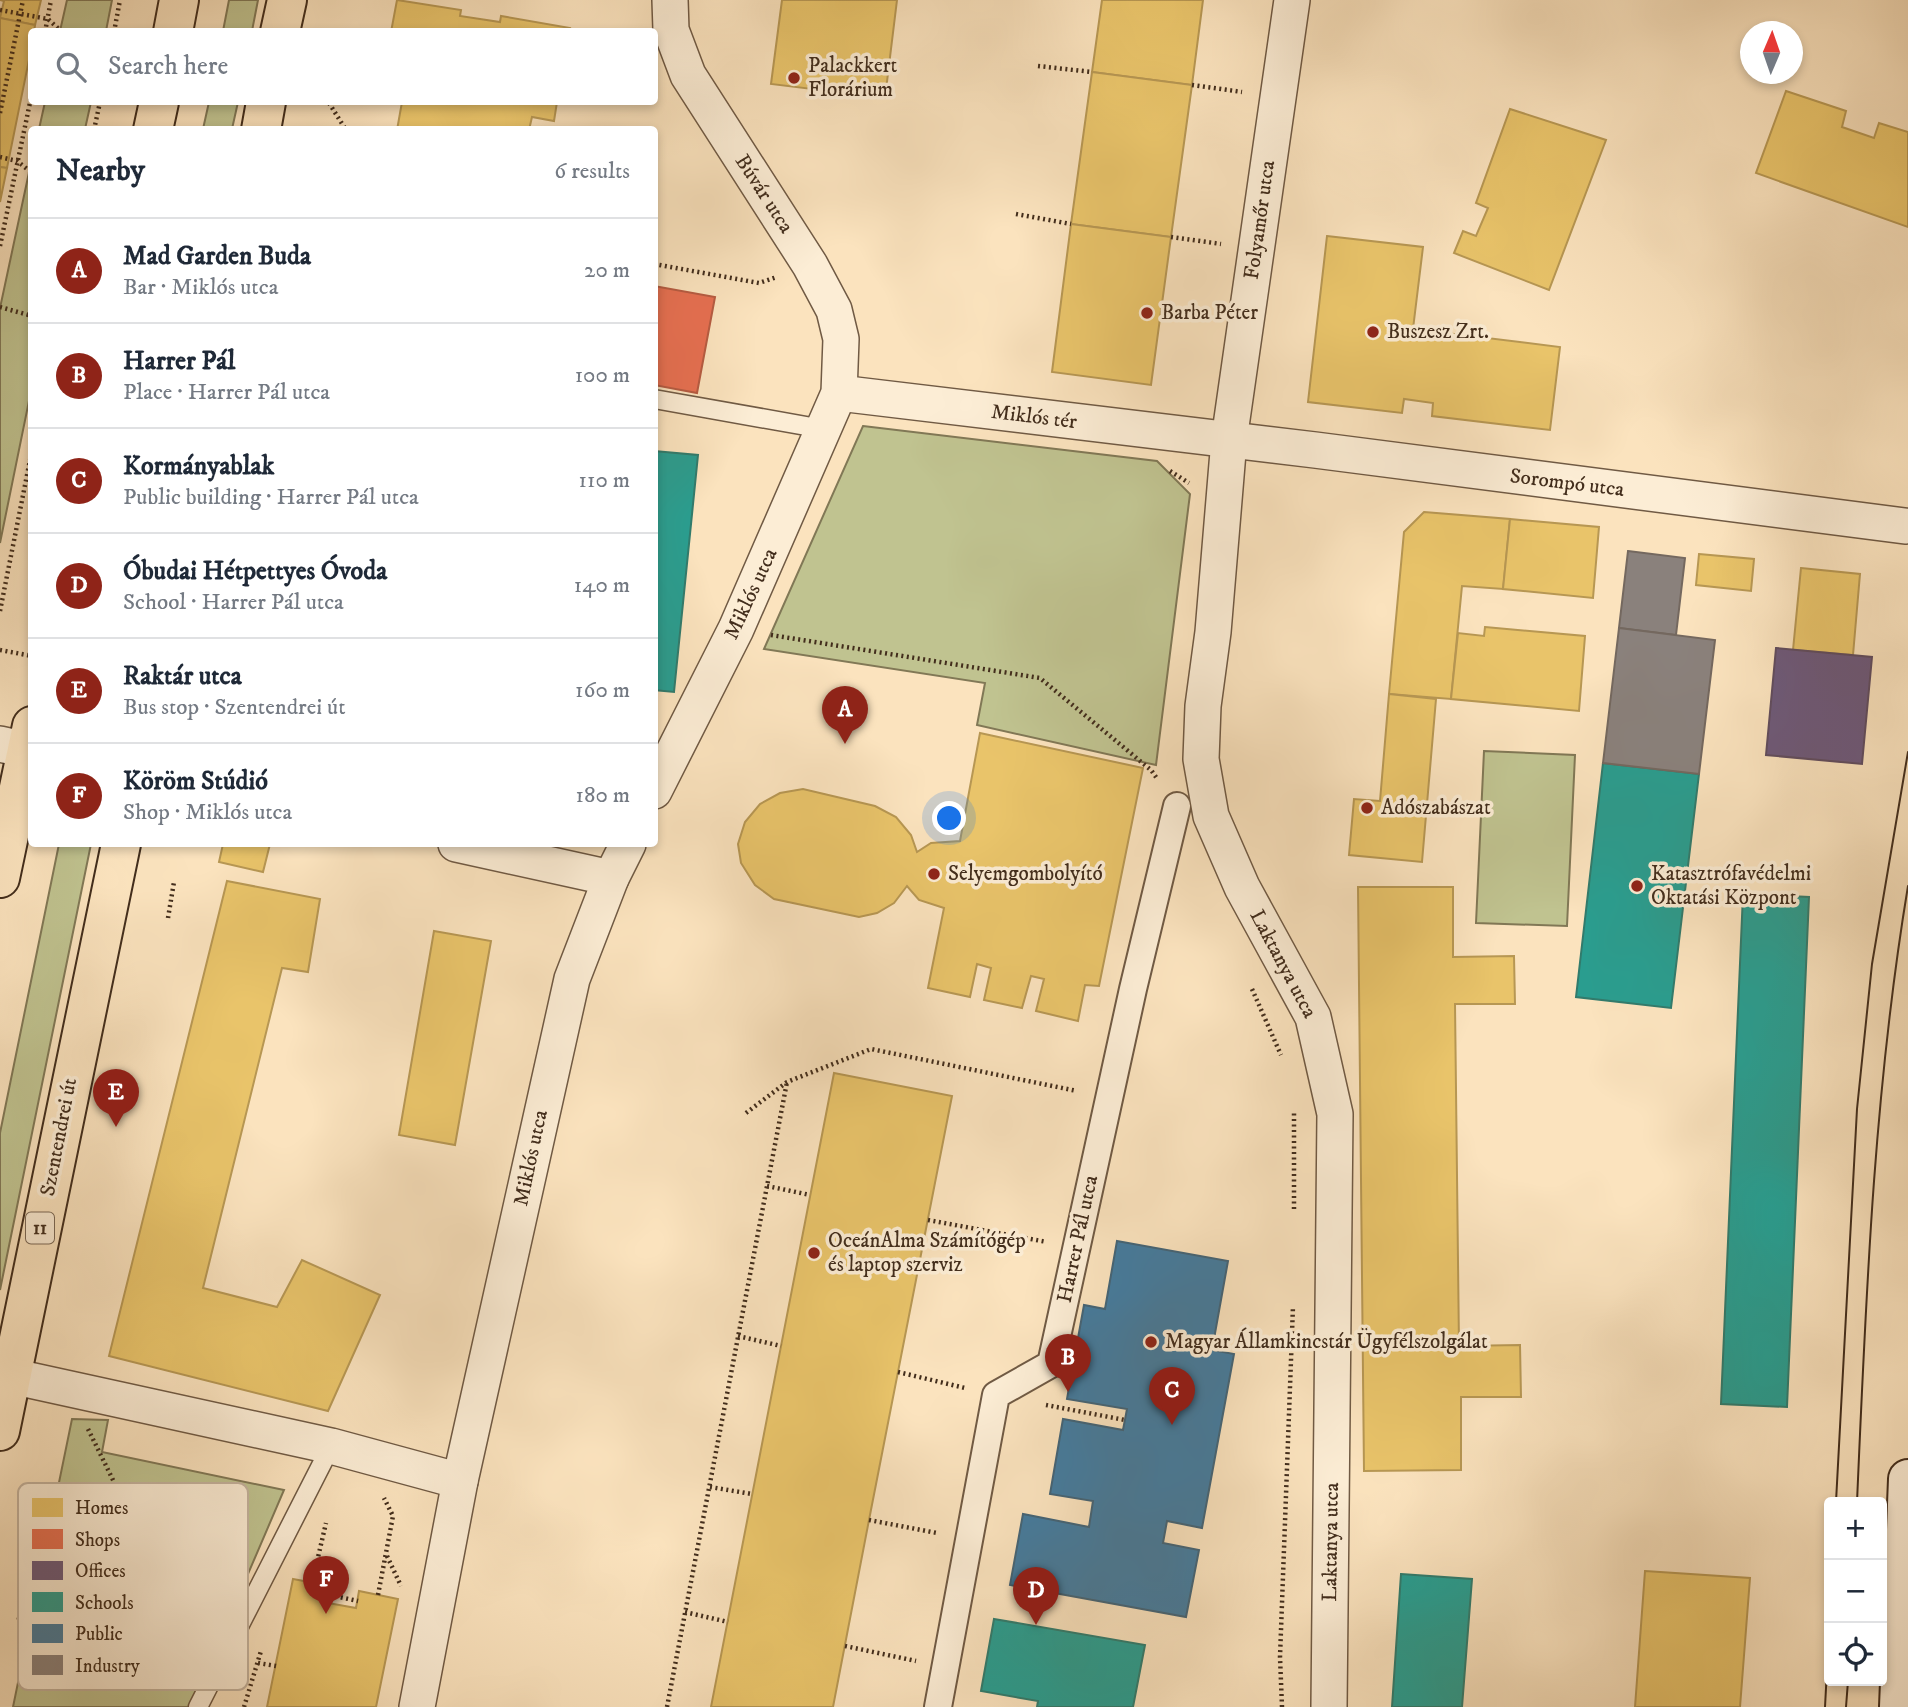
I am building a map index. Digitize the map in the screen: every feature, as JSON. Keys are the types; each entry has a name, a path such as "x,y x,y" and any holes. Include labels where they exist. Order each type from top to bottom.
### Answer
{"main road":[{"path":"174,28 179,0"},
{"path":"281,28 287,0"},
{"path":"154,126 158,105"},
{"path":"262,126 266,105"},
{"path":"0,878 22,743"},
{"name":"Szentendrei út","path":"0,1431 120,847"},
{"path":"1899,1707 1908,1479"}],"street":[{"name":"Búvár utca","path":"670,0 671,30 688,75 810,265 834,310 841,339 839,393"},
{"name":"Folyamőr utca","path":"1229,440 1292,0"},
{"name":"Miklós tér","path":"839,393 1229,440"},
{"name":"Miklós utca","path":"658,783 736,629 839,393"},
{"name":"Sorompó utca","path":"1229,440 1905,526"},
{"name":"Laktanya utca","path":"1229,440 1213,632 1203,706 1201,759 1211,816 1242,887 1313,1017 1335,1114 1329,1707"},
{"name":"Harrer Pál utca","path":"938,1707 996,1395 1051,1364 1133,989 1177,806"},
{"path":"470,847 611,878"},
{"name":"Miklós utca","path":"417,1707 460,1481 572,979 611,878 626,847"},
{"path":"10,1376 331,1446 460,1481"}],"lane":[{"path":"658,400 823,429"},
{"path":"248,1608 331,1446"},
{"path":"198,1706 206,1690"}],"path":[{"path":"0,113 23,0"},
{"path":"46,28 51,0"},
{"path":"115,28 120,0"},
{"path":"0,10 48,19 58,28"},
{"path":"1038,66 1092,72"},
{"path":"1192,85 1278,97"},
{"path":"0,246 29,105"},
{"path":"95,126 99,105"},
{"path":"330,105 343,126"},
{"path":"0,157 17,161 28,170"},
{"path":"1016,214 1071,224"},
{"path":"1171,237 1256,248"},
{"path":"658,265 759,283 810,265"},
{"path":"0,307 28,315"},
{"path":"0,611 28,470"},
{"path":"736,629 1040,678 1151,770 1177,806"},
{"path":"0,650 28,655"},
{"path":"168,918 174,882"},
{"path":"1251,988 1284,1061"},
{"path":"746,1113 787,1082 871,1049 1109,1097"},
{"path":"667,1707 787,1082"},
{"path":"1294,1112 1294,1219"},
{"path":"767,1186 810,1195"},
{"path":"928,1220 1076,1247"},
{"path":"1282,1707 1280,1657 1293,1299"},
{"path":"738,1336 781,1346"},
{"path":"68,1388 115,1483"},
{"path":"709,1488 752,1494"},
{"path":"378,1595 393,1516 382,1494"},
{"path":"312,1583 327,1516"},
{"path":"869,1520 969,1540"},
{"path":"330,1595 358,1601"},
{"path":"685,1612 728,1622"},
{"path":"845,1646 945,1668"},
{"path":"258,1662 276,1666"},
{"path":"185,1690 198,1706"}],"green space":[{"path":"67,0 112,0 107,28 61,28"},
{"path":"229,0 258,0 253,28 224,28"},
{"path":"44,105 90,105 86,126 40,126"},
{"path":"208,105 237,105 233,126 204,126"},
{"path":"28,177 28,406 0,543 0,308"},
{"path":"863,426 1157,461 1190,494 1156,765 977,725 985,683 764,649"},
{"path":"1484,751 1575,755 1567,926 1476,923"},
{"path":"58,847 90,847 0,1290 0,1133"},
{"path":"72,1419 108,1420 102,1452 284,1490 248,1574 248,1483 59,1483"},
{"path":"18,1683 18,1690 198,1690 191,1707 13,1707"}],"building: Homes":[{"path":"0,0 41,0 35,25 0,18 4,1"},
{"path":"397,0 461,10 460,16 500,22 501,16 570,28 392,28"},
{"path":"782,0 897,0 885,98 771,84"},
{"path":"1102,0 1203,0 1192,85 1092,72"},
{"path":"0,18 35,25 35,28 28,28 28,65 7,168 0,167"},
{"path":"1092,72 1192,85 1171,237 1071,224"},
{"path":"1786,91 1846,111 1842,127 1874,138 1879,123 1908,132 1908,227 1756,173"},
{"path":"401,105 557,105 554,121 532,117 530,126 398,126"},
{"path":"1510,109 1606,140 1549,290 1454,253 1463,231 1476,236 1488,208 1476,203"},
{"path":"0,167 7,168 0,202"},
{"path":"1071,224 1171,237 1151,385 1052,372"},
{"name":"Buszesz Zrt.","path":"1327,236 1423,247 1413,329 1560,347 1550,430 1432,416 1433,403 1404,399 1402,413 1308,402"},
{"path":"1424,512 1510,519 1503,589 1462,586 1451,699 1389,694 1404,532"},
{"path":"1510,519 1599,527 1593,598 1503,589"},
{"path":"1699,554 1754,559 1751,591 1696,585"},
{"path":"1801,568 1860,574 1853,655 1793,650"},
{"path":"1485,627 1585,636 1579,711 1451,699 1458,633 1484,636"},
{"path":"1389,694 1436,699 1422,862 1349,855 1354,799 1380,801"},
{"name":"Selyemgombolyító","path":"980,733 1143,768 1099,986 1085,985 1078,1021 1036,1011 1044,979 1031,976 1022,1008 984,1000 991,968 977,964 970,997 928,988 944,908 919,900 907,886 894,903 877,913 859,917 774,899 755,885 741,863 738,844 745,822 760,804 780,793 803,789 875,806 896,817 911,835 917,852 931,843 960,841"},
{"path":"222,847 269,847 263,872 219,862"},
{"path":"227,881 320,899 308,972 282,968 203,1288 277,1307 302,1260 380,1295 328,1411 109,1356"},
{"path":"1358,887 1453,887 1453,957 1514,956 1515,1004 1455,1004 1459,1346 1520,1345 1521,1397 1461,1397 1461,1470 1364,1471"},
{"path":"434,931 491,941 455,1145 399,1135"},
{"path":"834,1073 952,1096 833,1707 711,1707"},
{"path":"1645,1571 1750,1578 1740,1707 1635,1707"},
{"path":"293,1579 331,1586 328,1603 356,1608 359,1591 398,1599 376,1707 267,1707"}],"building: Shops":[{"path":"658,287 715,297 697,393 658,386"}],"building: Offices":[{"path":"1776,648 1872,657 1862,764 1766,755"}],"building: Schools":[{"path":"658,451 698,455 674,692 658,690"},
{"name":"Katasztrófavédelmi Oktatási Központ","path":"1603,763 1699,774 1671,1008 1576,997"},
{"path":"1743,894 1809,897 1787,1407 1721,1404"},
{"path":"1401,1574 1472,1579 1462,1707 1392,1707"},
{"path":"994,1619 1145,1645 1133,1707 1037,1707 1038,1701 981,1691"}],"building: Public":[{"path":"1117,1241 1228,1261 1212,1350 1234,1354 1202,1528 1167,1521 1163,1543 1199,1550 1186,1617 1010,1585 1023,1514 1089,1527 1093,1501 1050,1494 1063,1419 1123,1430 1127,1409 1067,1399 1084,1305 1105,1309"}],"building: Industry":[{"path":"1628,551 1685,558 1676,635 1619,628"},
{"path":"1619,628 1715,640 1699,774 1603,763"}],"tram line":[{"path":"1836,1497 1857,1109 1872,964 1908,752"},
{"path":"1857,1497 1868,1270 1879,1116 1896,963 1908,886"},
{"path":"1825,1707 1826,1686"},
{"path":"1846,1707 1848,1686"}],"place":[{"name":"Palackkert Florárium","path":"794,78"},
{"name":"Barba Péter","path":"1147,313"},
{"name":"Buszesz Zrt.","path":"1373,332"},
{"name":"Mad Garden Buda","path":"845,744"},
{"name":"Adószabászat","path":"1367,808"},
{"name":"Selyemgombolyító","path":"934,874"},
{"name":"Katasztrófavédelmi Oktatási Központ","path":"1637,886"},
{"name":"Raktár utca","path":"116,1127"},
{"name":"OceánAlma Számítógép és laptop szerviz","path":"814,1253"},
{"name":"Magyar Államkincstár Ügyfélszolgálat","path":"1151,1342"},
{"name":"Harrer Pál","path":"1068,1392"},
{"name":"Kormányablak","path":"1172,1425"},
{"name":"Köröm Stúdió","path":"326,1614"},
{"name":"Óbudai Hétpettyes Óvoda","path":"1036,1625"}]}
